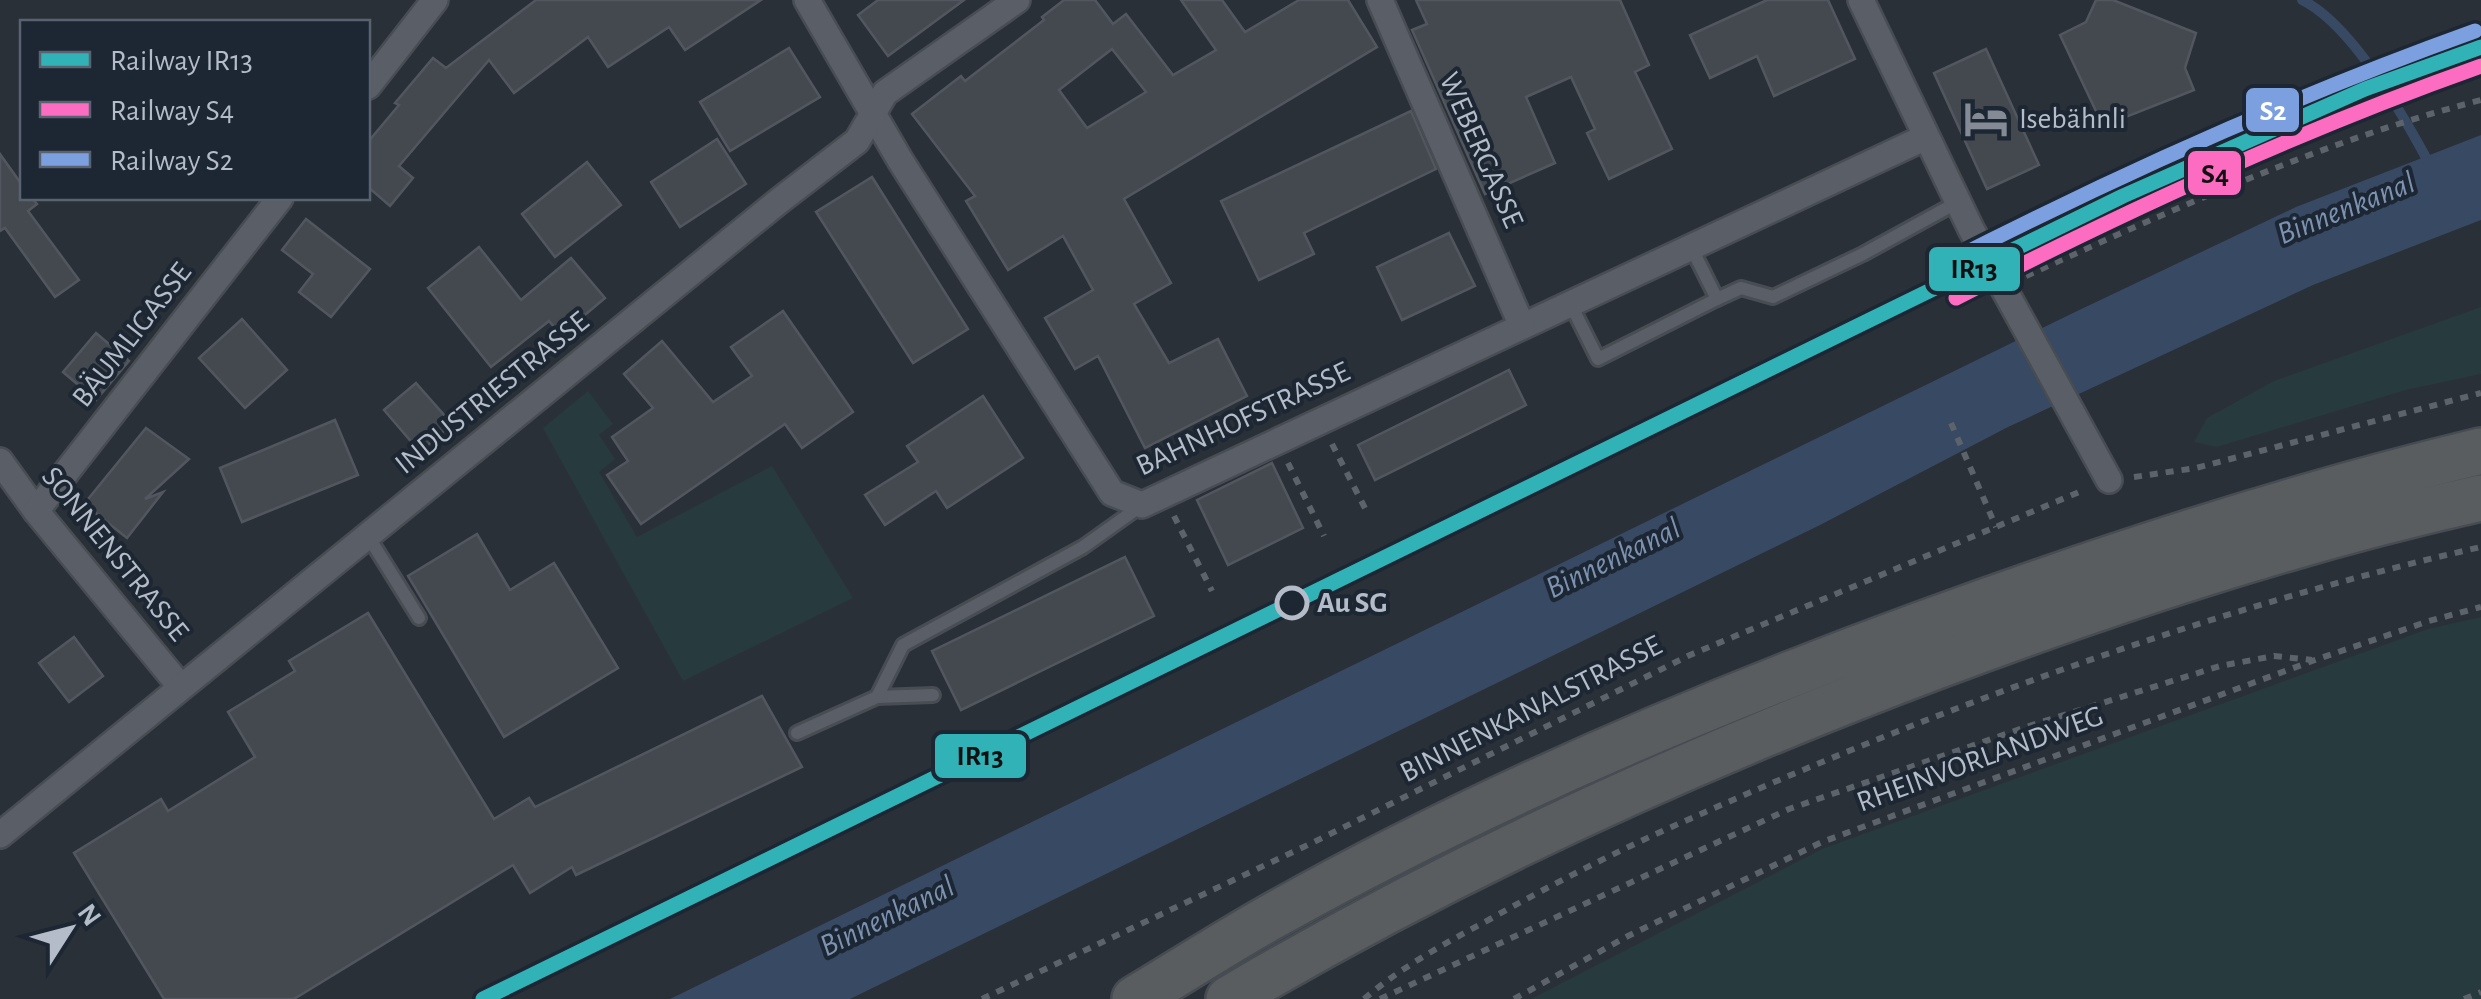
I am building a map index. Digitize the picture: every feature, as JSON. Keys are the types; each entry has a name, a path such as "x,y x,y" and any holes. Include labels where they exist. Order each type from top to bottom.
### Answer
{"highway":[{"path":"1135,999 1272,917 1443,829 1668,722 2017,589 2205,526 2481,452"},
{"path":"1228,999 1454,874 1682,768 1860,695 2021,634 2221,568 2481,498"}],"street":[{"path":"370,83 435,0"},
{"name":"BAHNHOFSTRASSE","path":"807,0 900,160 1112,493 1142,505 1926,137"},
{"name":"INDUSTRIESTRASSE","path":"0,834 779,200 858,141 885,93 1017,0"},
{"name":"WEBERGASSE","path":"1380,0 1522,326"},
{"path":"1861,0 1958,202 2108,480"},
{"name":"BÄUMLIGASSE","path":"36,512 278,200"},
{"name":"SONNENSTRASSE","path":"0,462 36,512 180,686"}],"lane":[{"path":"1570,303 1598,359 1741,288 1773,297 1958,202"},
{"path":"1691,247 1717,299"},
{"path":"877,697 903,645 1083,548 1142,505"},
{"path":"368,536 419,618"},
{"path":"797,733 877,697 933,695"}],"path":[{"path":"2006,291 2294,159 2422,115 2481,100"},
{"path":"2108,480 2196,468 2481,393"},
{"path":"1319,420 1368,514"},
{"path":"1951,423 1996,527"},
{"path":"1276,440 1324,536"},
{"name":"BINNENKANALSTRASSE","path":"982,999 1314,842 1690,655 2108,480"},
{"path":"1171,509 1212,590"},
{"path":"1364,999 1400,968 1596,860 1965,704 2288,599 2481,547"},
{"name":"RHEINVORLANDWEG","path":"1514,999 1628,936 1822,842 2315,660 2429,621 2481,608"},
{"path":"1380,999 1789,809 2029,726 2220,666 2274,656 2315,660"},
{"path":"2464,999 2481,992"}],"green space":[{"path":"2481,307 2481,374 2406,390 2217,447 2194,442 2207,418 2274,381"},
{"path":"588,391 613,424 599,435 615,459 599,472 637,537 772,466 853,598 683,681 543,428"},
{"path":"2481,617 2481,999 1531,999 1822,849 2428,629"}],"water":[{"name":"Binnenkanal","path":"2481,135 2481,220 2313,285 2008,427 1820,525 850,999 670,999 2073,313 2296,207"}],"building":[{"path":"536,0 761,0 685,50 669,27 608,67 588,37 514,93 489,60 399,166 413,178 390,206 370,189 370,140 433,58 446,68"},
{"path":"878,0 964,0 888,56 858,15"},
{"path":"1064,0 1095,0 1113,24 1126,14 1173,75 1216,50 1181,0 1222,0 1245,32 1299,0 1348,0 1377,47 1124,199 1171,283 1134,304 1169,363 1218,339 1247,396 1145,448 1098,356 1075,369 1045,318 1093,290 1063,236 1008,270 966,201 975,196 912,114 961,76 965,81 1044,20 1042,17","holes":["1112,49 1146,92 1087,128 1059,90"]},
{"path":"1416,0 1620,0 1649,65 1635,72 1672,149 1609,179 1587,133 1595,129 1571,77 1526,97 1555,163 1485,194 1412,30 1427,24"},
{"path":"1767,0 1828,0 1855,59 1774,96 1757,56 1710,78 1690,35"},
{"path":"2096,0 2113,0 2196,33 2185,68 2194,90 2103,126 2060,35 2086,22"},
{"path":"789,48 820,97 730,151 700,102"},
{"name":"Isebähnli","path":"1986,49 2039,165 1987,189 1934,73"},
{"path":"1411,111 1436,169 1304,233 1314,254 1259,280 1221,201"},
{"path":"717,139 746,184 680,227 651,182"},
{"path":"0,154 20,182 20,200 34,200 37,204 28,211 79,280 55,297 5,228 0,231"},
{"path":"587,162 621,205 555,257 522,214"},
{"path":"872,177 968,329 913,363 816,212"},
{"path":"306,219 370,269 331,317 299,292 313,274 282,250"},
{"path":"1449,233 1475,286 1402,320 1377,267"},
{"path":"479,247 521,300 571,258 605,298 561,335 549,321 491,367 428,288"},
{"path":"783,311 853,412 802,448 785,424 641,524 607,475 628,461 612,437 653,408 624,374 662,341 713,402 752,376 731,347"},
{"path":"242,319 287,370 245,408 199,358"},
{"path":"96,333 129,361 96,400 63,372"},
{"path":"1509,370 1526,405 1375,480 1358,445"},
{"path":"416,383 452,424 420,452 384,410"},
{"path":"983,396 1023,458 947,508 936,491 885,525 865,495 918,462 907,446"},
{"path":"335,420 358,475 242,522 220,468"},
{"path":"146,428 189,459 145,499 163,492 127,538 84,504"},
{"path":"1272,463 1303,528 1228,565 1197,500"},
{"path":"477,534 510,590 554,563 618,668 504,737 408,576"},
{"path":"1125,557 1154,616 961,710 932,651"},
{"path":"368,613 494,819 529,798 535,807 762,696 802,767 576,875 572,867 530,893 513,865 294,999 164,999 74,853 161,799 168,811 255,757 228,712 295,671 289,661"},
{"path":"74,637 103,676 69,702 39,663"}],"waterway":[{"path":"2302,0 2321,12 2358,51 2392,99 2431,167"}],"rail line":[{"name":"S2","path":"1940,266 2204,140 2475,31"},
{"name":"IR13","path":"483,999 2123,196 2365,89 2481,47"},
{"name":"S4","path":"1956,298 2215,173 2481,66"}],"place":[{"name":"Isebähnli","path":"1986,119"},
{"name":"Au SG","path":"1292,603"}]}
